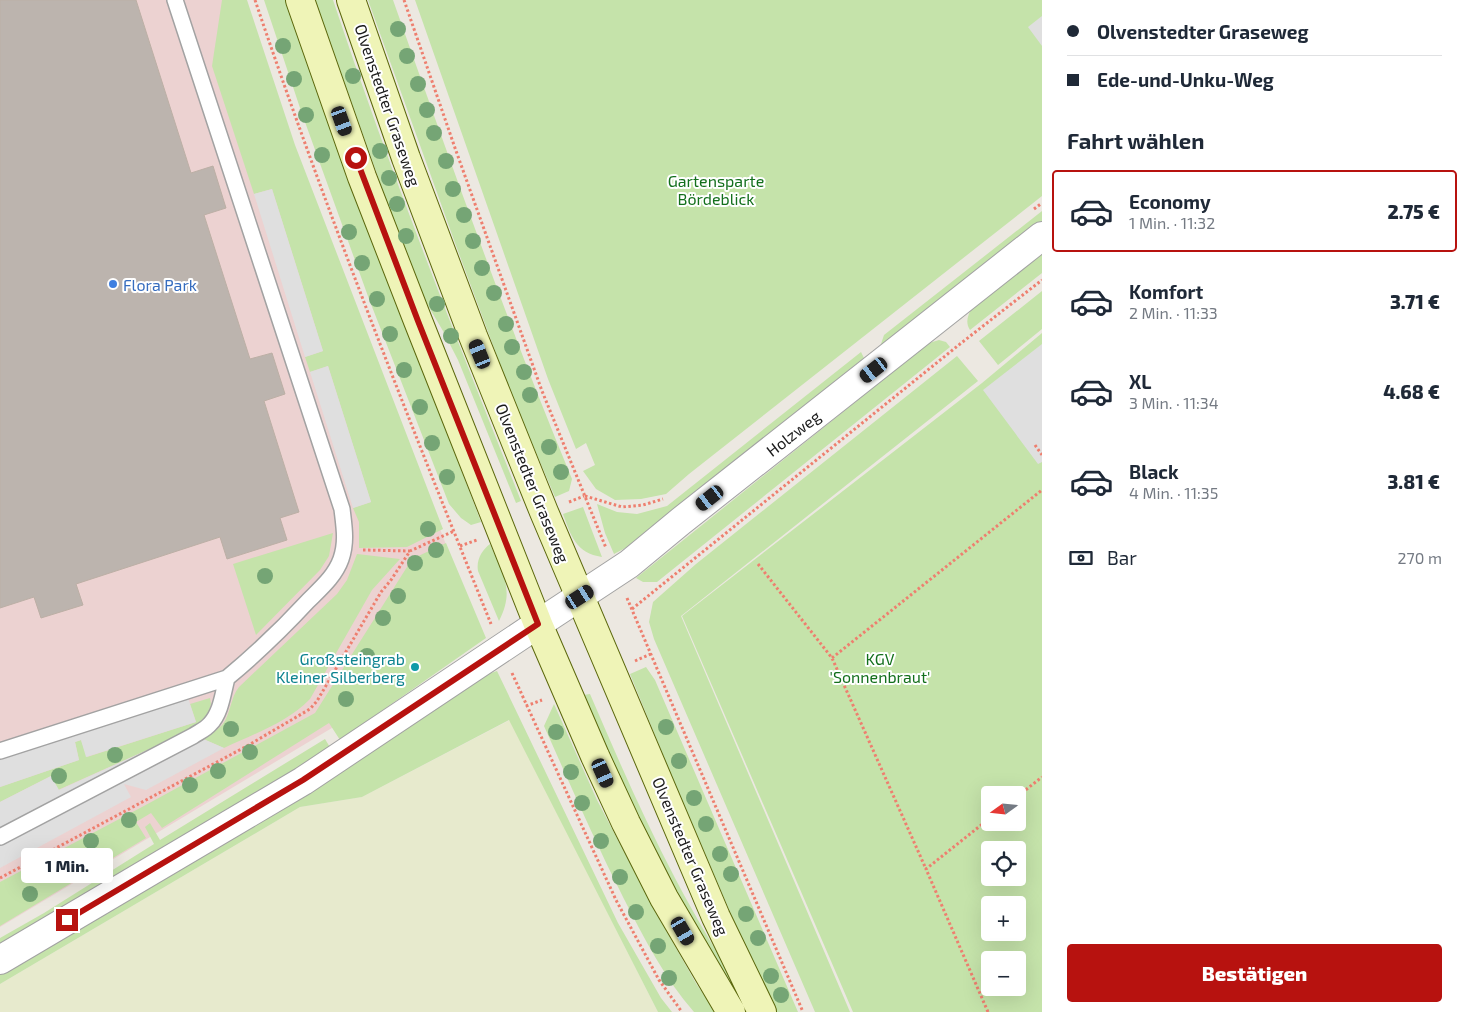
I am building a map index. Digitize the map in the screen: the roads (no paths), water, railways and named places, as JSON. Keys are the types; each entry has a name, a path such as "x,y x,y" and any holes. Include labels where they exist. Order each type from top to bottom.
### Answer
{"main road":[{"name":"Olvenstedter Graseweg","path":"300,0 362,176 538,624 626,823 664,898 731,1012"},
{"name":"Olvenstedter Graseweg","path":"352,0 406,158 472,336 716,917 762,1012"}],"street":[{"name":"Holzweg","path":"0,960 303,780 629,564 1042,236"}],"lane":[{"path":"0,751 227,678 246,662 323,586 336,571 344,550 345,529 342,509 176,0"},
{"path":"0,837 206,728 218,712 227,678"}],"place":[{"name":"Flora Park","path":"113,284"},
{"name":"Großsteingrab Kleiner Silberberg","path":"415,667"}],"park label":[{"name":"Gartensparte Bördeblick","path":"716,189"},
{"name":"KGV 'Sonnenbraut'","path":"880,667"}]}
